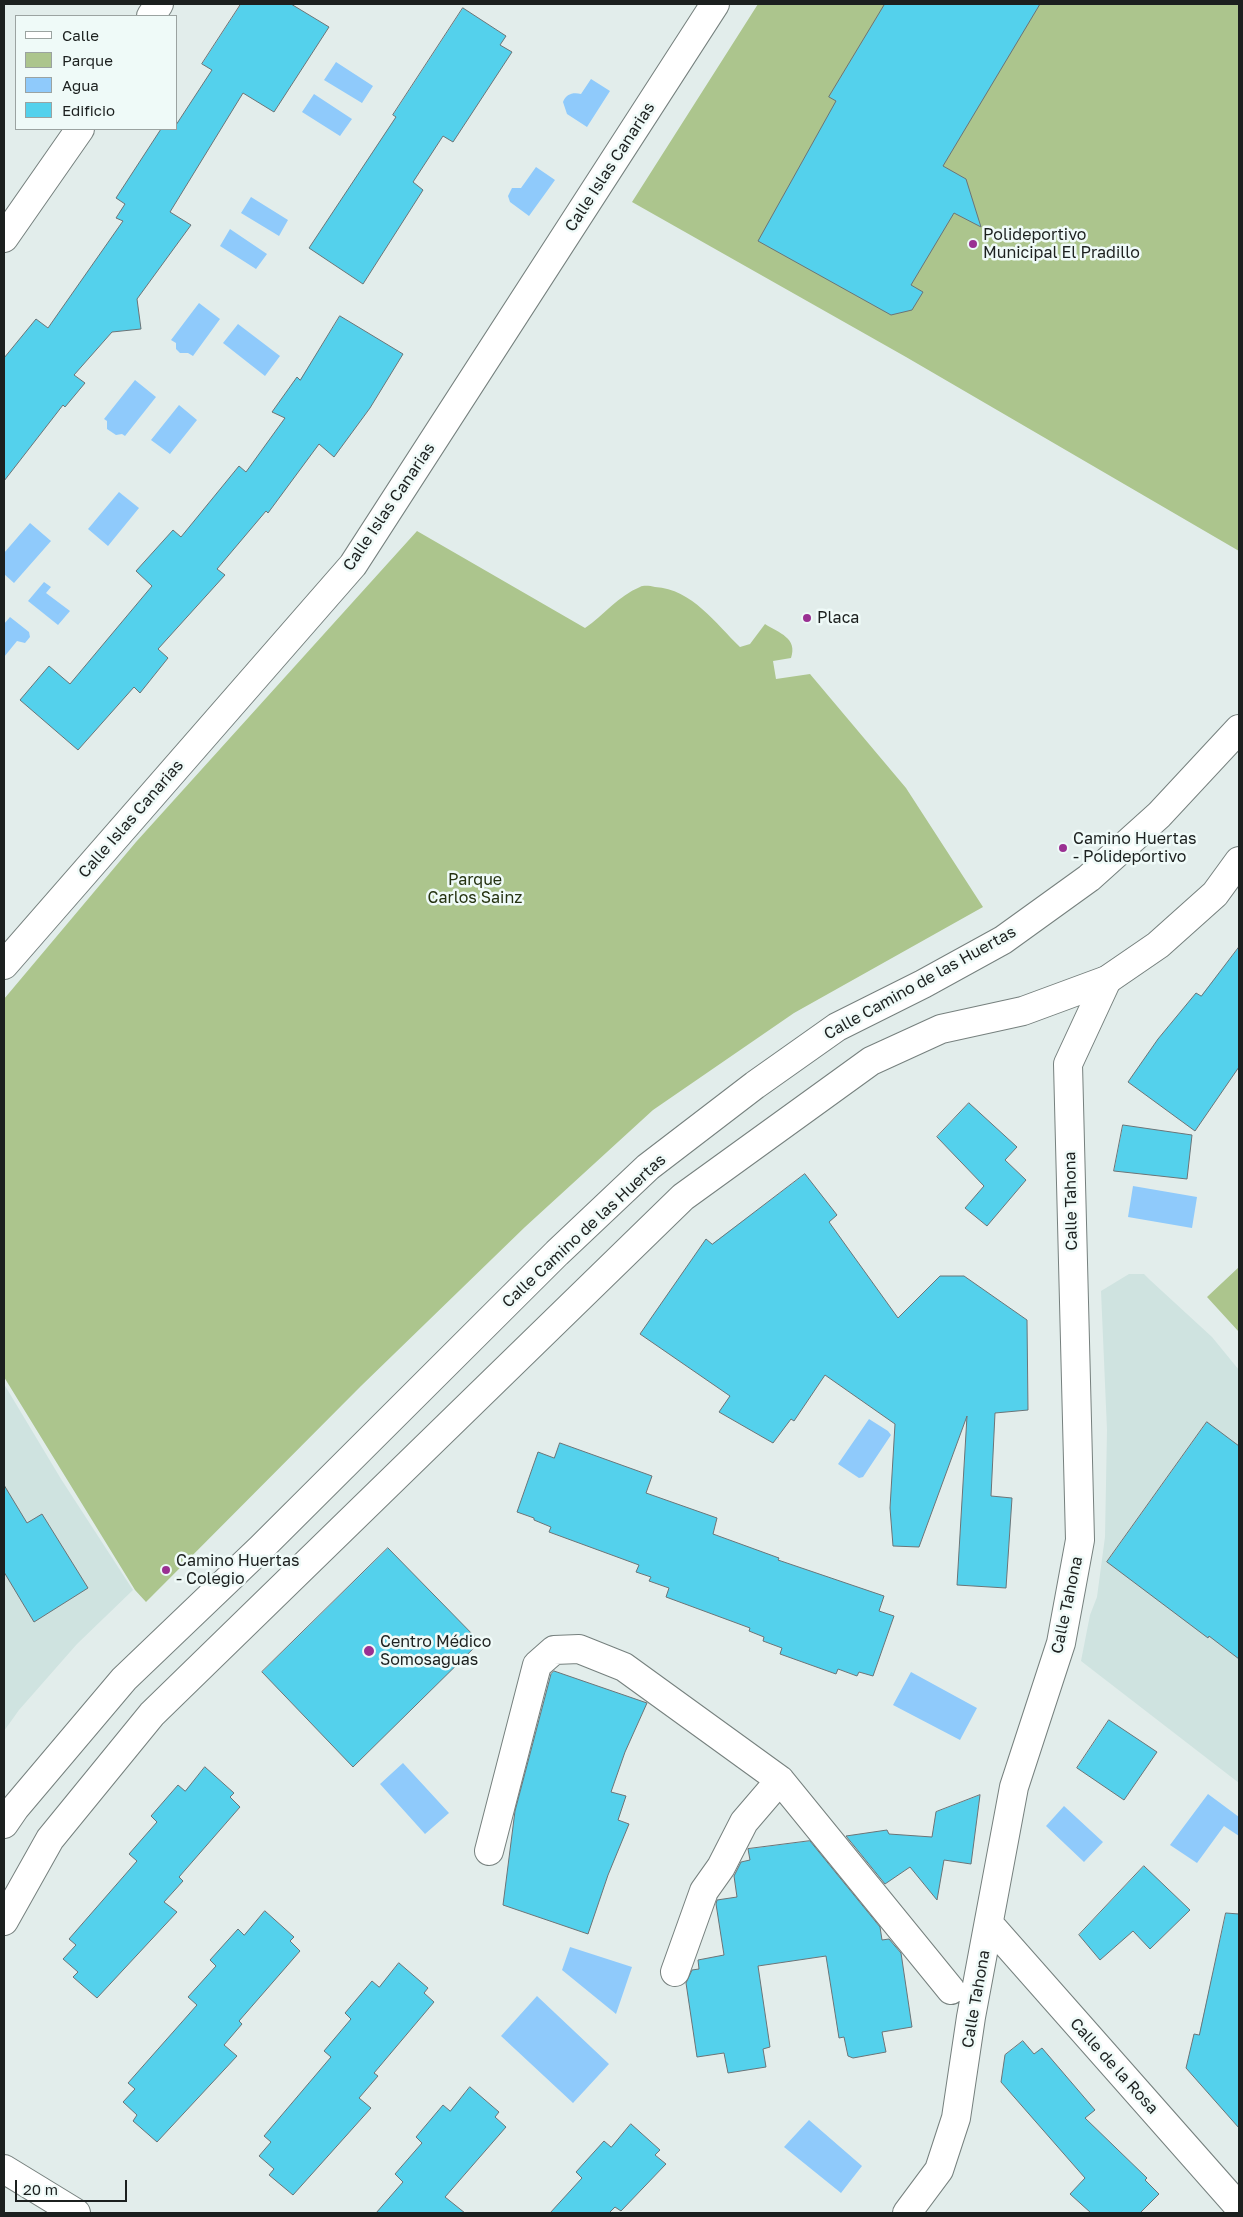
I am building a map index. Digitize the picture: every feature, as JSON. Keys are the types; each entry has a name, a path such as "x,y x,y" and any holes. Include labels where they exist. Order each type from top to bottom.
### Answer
{"street":[{"path":"152,15 159,4"},
{"name":"Calle Islas Canarias","path":"4,965 353,565 715,4"},
{"path":"4,238 79,130"},
{"name":"Calle Camino de las Huertas","path":"4,1824 15,1808 124,1679 261,1548 557,1253 648,1167 755,1085 837,1027 923,984 1003,940 1089,878 1159,815 1239,729"},
{"path":"4,1922 50,1839 152,1714 683,1197 871,1061 941,1028 1023,1011 1107,980 1158,945 1214,894 1239,862"},
{"name":"Calle Tahona","path":"906,2213 939,2170 956,2118 971,2017 990,1925 1014,1787 1061,1643 1080,1540 1068,1064 1107,980"},
{"path":"489,1851 537,1665 554,1650 579,1650 624,1667 780,1780 951,1990"},
{"path":"675,1972 704,1891 720,1868 744,1822 780,1780"},
{"name":"Calle de la Rosa","path":"990,1925 1239,2207"},
{"path":"4,2169 76,2213"}],"shaded area":[{"path":"1129,1274 1144,1274 1212,1337 1239,1370 1239,1783 1081,1661 1090,1615 1097,1597 1105,1537 1107,1430 1101,1291"},
{"path":"4,1384 61,1479 133,1590 77,1644 19,1710 4,1731"}],"green space":[{"name":"Polideportivo Municipal El Pradillo","path":"758,4 1239,4 1239,551 906,357 632,202"},
{"name":"Parque Carlos Sainz","path":"417,531 585,628 625,595 640,587 647,586 668,589 692,601 712,618 740,647 750,644 765,624 781,633 790,641 792,651 791,658 773,661 776,679 810,674 906,788 983,907 794,1013 653,1110 525,1227 361,1386 146,1602 135,1590 4,1377 4,999 136,842"},
{"path":"1239,1267 1239,1332 1207,1297"}],"water":[{"path":"336,62 373,86 362,103 324,80"},
{"path":"591,79 610,91 587,127 567,114 563,102 570,94 581,94"},
{"path":"314,94 352,119 340,136 302,112"},
{"path":"536,167 555,180 529,216 510,202 508,196 512,188 521,188"},
{"path":"251,197 288,220 279,236 241,213"},
{"path":"230,229 267,254 256,269 220,246"},
{"path":"199,303 220,319 193,356 188,353 180,353 176,349 176,343 171,340"},
{"path":"238,324 280,356 265,376 223,343"},
{"path":"135,380 156,397 125,436 122,434 116,435 107,429 107,421 104,419"},
{"path":"179,405 197,420 170,454 151,440"},
{"path":"119,492 139,508 108,546 88,529"},
{"path":"30,523 51,541 14,583 4,574 4,553"},
{"path":"44,582 51,587 46,593 70,611 58,625 28,601"},
{"path":"10,617 29,632 30,637 25,643 17,641 4,657 4,624"},
{"path":"1133,1186 1197,1197 1192,1228 1128,1217"},
{"path":"869,1419 891,1435 863,1477 859,1478 838,1464"},
{"path":"911,1672 977,1708 960,1740 893,1705"},
{"path":"403,1763 449,1813 425,1834 380,1784"},
{"path":"1208,1794 1239,1817 1239,1836 1224,1826 1197,1863 1170,1845"},
{"path":"1064,1806 1103,1842 1084,1862 1046,1826"},
{"path":"570,1947 632,1967 616,2014 562,1970"},
{"path":"537,1996 609,2064 573,2103 501,2036"},
{"path":"809,2120 862,2166 841,2193 784,2147"}],"building":[{"path":"241,4 291,4 329,27 274,112 243,93 170,212 191,225 137,299 141,329 112,332 74,375 85,383 65,407 63,405 4,481 4,358 36,319 48,328 123,221 116,218 125,204 116,198 160,130 178,130 178,122 212,70 202,64"},
{"path":"885,4 1040,4 943,166 966,179 981,227 954,213 911,285 923,292 912,310 891,315 758,241 836,101 829,97"},
{"path":"463,8 506,36 500,45 512,52 453,142 443,136 413,182 423,190 363,284 309,248 396,117 393,115"},
{"path":"340,316 403,354 370,408 334,457 319,444 268,513 266,511 217,569 225,575 158,649 168,658 140,693 134,687 78,750 20,700 49,666 70,684 152,586 136,571 173,530 181,537 239,466 246,472 285,418 272,412 297,377 300,380"},
{"path":"1239,947 1239,1067 1195,1131 1128,1082 1158,1039 1196,993 1201,996"},
{"path":"969,1103 1017,1147 1005,1160 1026,1180 987,1226 965,1208 984,1186 937,1137"},
{"path":"1123,1125 1192,1135 1187,1179 1114,1171"},
{"path":"805,1174 837,1215 829,1222 898,1318 940,1276 964,1276 1027,1320 1028,1410 995,1413 991,1496 1012,1498 1006,1588 957,1585 967,1416 919,1547 893,1546 890,1508 895,1424 825,1375 794,1421 791,1419 773,1443 719,1412 730,1396 640,1334 706,1239 712,1244"},
{"path":"1207,1422 1239,1446 1239,1659 1107,1562"},
{"path":"560,1443 652,1476 646,1493 717,1518 713,1534 779,1558 778,1560 884,1596 879,1611 894,1616 873,1676 859,1672 857,1676 838,1669 836,1674 780,1654 782,1648 763,1641 764,1637 749,1631 750,1628 666,1597 669,1588 649,1581 651,1577 636,1572 639,1565 549,1532 551,1527 517,1512 538,1452 554,1458"},
{"path":"4,1485 27,1523 42,1514 88,1588 34,1622 4,1572"},
{"path":"388,1548 480,1642 353,1767 262,1672"},
{"path":"554,1671 647,1703 625,1752 611,1792 626,1796 618,1820 629,1824 608,1875 588,1934 503,1905 515,1811 551,1674"},
{"path":"1109,1720 1157,1752 1124,1800 1077,1768"},
{"path":"205,1767 234,1793 230,1797 240,1807 179,1877 183,1881 164,1902 177,1912 97,1998 73,1977 78,1972 63,1959 76,1945 69,1939 137,1861 129,1854 157,1822 151,1816 178,1785 185,1791"},
{"path":"980,1795 971,1864 944,1860 937,1900 910,1867 885,1884 846,1836 887,1830 889,1834 932,1837 936,1812"},
{"path":"810,1841 880,1927 882,1940 889,1939 901,1953 912,2027 882,2032 886,2052 853,2058 848,2056 844,2037 839,2038 826,1956 758,1966 770,2047 763,2049 766,2067 728,2073 724,2053 697,2057 686,1983 692,1970 699,1969 698,1960 724,1955 716,1904 717,1900 737,1897 734,1876 741,1862 750,1860 748,1849"},
{"path":"1144,1866 1190,1910 1150,1949 1133,1931 1100,1960 1079,1935"},
{"path":"265,1911 294,1937 290,1941 300,1951 239,2021 242,2024 224,2045 237,2056 157,2142 133,2121 137,2115 123,2102 135,2089 128,2083 197,2005 188,1997 216,1966 210,1960 238,1929 244,1935"},
{"path":"1226,1913 1239,1914 1239,2128 1186,2068 1194,2034 1199,2035"},
{"path":"399,1963 428,1988 424,1993 434,2002 374,2073 378,2076 359,2098 371,2108 293,2195 269,2175 274,2169 259,2156 271,2142 264,2136 331,2057 324,2051 351,2019 345,2013 372,1981 379,1987"},
{"path":"1023,2041 1034,2054 1042,2048 1095,2110 1085,2118 1147,2178 1145,2180 1159,2194 1140,2213 1091,2213 1070,2194 1085,2178 1001,2082 1005,2055"},
{"path":"470,2087 499,2112 495,2117 506,2127 445,2197 465,2213 376,2213 403,2182 395,2174 422,2143 416,2137 443,2105 450,2111"},
{"path":"631,2124 660,2150 655,2155 666,2164 621,2211 615,2207 609,2213 550,2213 582,2178 576,2172 604,2141 611,2147"}],"place":[{"name":"Polideportivo Municipal El Pradillo","path":"973,244"},
{"name":"Placa","path":"807,618"},
{"name":"Camino Huertas - Polideportivo","path":"1063,848"},
{"name":"Camino Huertas - Colegio","path":"166,1570"},
{"name":"Centro Médico Somosaguas","path":"369,1651"}]}
